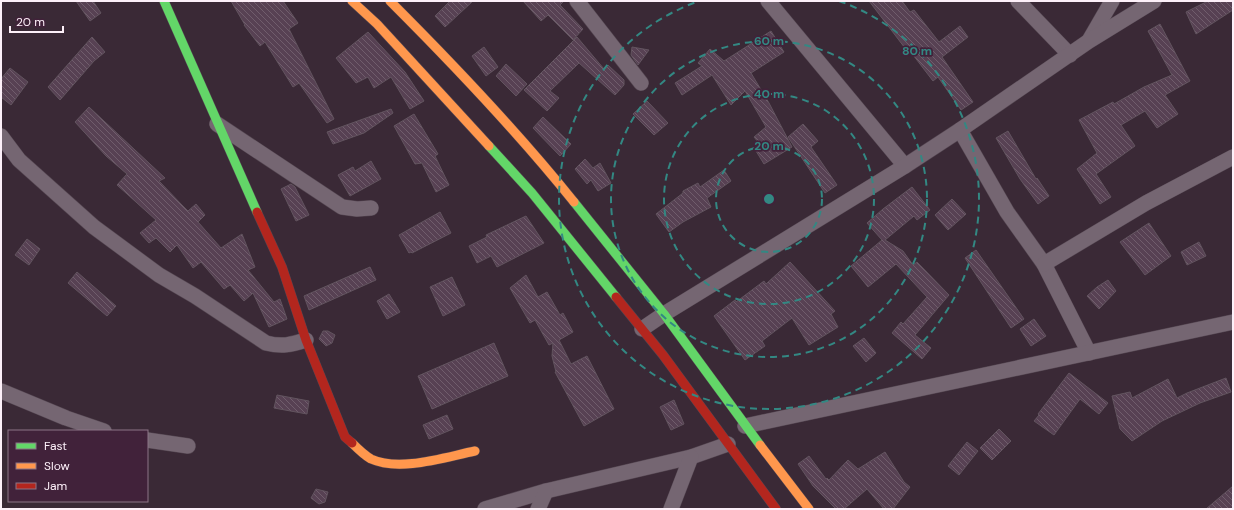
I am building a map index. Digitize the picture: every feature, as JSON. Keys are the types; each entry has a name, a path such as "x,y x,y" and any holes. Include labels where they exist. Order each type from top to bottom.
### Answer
{"main road":[{"path":"164,1 216,123 282,267 306,340 345,437 361,452 372,459 402,465 475,451"},
{"path":"352,1 377,24 532,192 663,355 776,509"},
{"path":"390,1 423,34 537,156 664,314 745,426 809,509"}],"street":[{"path":"576,1 641,83"},
{"path":"768,1 905,166"},
{"path":"1018,1 1070,55"},
{"path":"1089,41 1112,1"},
{"path":"642,329 905,166 1089,41 1154,1"},
{"path":"216,123 342,207 357,209 371,208"},
{"path":"960,130 1006,212 1044,264 1089,353"},
{"path":"2,141 19,160 94,227 159,275 195,296 266,343 279,346 306,340"},
{"path":"1044,264 1146,203 1233,157"},
{"path":"745,426 1233,322"},
{"path":"1,391 66,418 101,430"},
{"path":"148,440 188,446"},
{"path":"485,509 546,491 690,457 728,444"},
{"path":"671,509 690,457"},
{"path":"538,509 546,491"}],"building":[{"path":"76,1 93,1 101,13 90,21"},
{"path":"231,1 283,1 298,23 289,29 334,119 327,123 299,83 293,87 265,42 260,46 244,25"},
{"path":"450,1 473,1 445,27 435,16"},
{"path":"523,1 564,1 560,5 583,29 573,40 548,15 541,21"},
{"path":"869,1 902,1 910,12 914,10 939,42 960,26 968,37 942,57 973,102 961,110 938,77 933,81 910,51 908,52"},
{"path":"1208,1 1233,1 1233,10 1196,34 1186,12"},
{"path":"1160,24 1190,81 1165,95 1178,114 1157,128 1145,111 1121,125 1135,146 1096,174 1111,197 1100,204 1077,169 1097,153 1079,120 1113,102 1114,104 1144,87 1172,75 1148,31"},
{"path":"771,31 784,52 751,73 769,103 792,147 764,164 756,151 763,148 754,137 766,127 745,91 731,105 712,75 682,95 675,83 702,66 698,63 710,49 724,61"},
{"path":"368,32 405,72 424,101 410,109 391,77 374,88 368,77 356,83 336,58"},
{"path":"92,37 105,52 94,61 60,100 48,87"},
{"path":"577,37 604,69 608,65 624,80 624,85 615,95 579,63 550,91 559,98 547,111 524,90"},
{"path":"484,47 498,67 486,76 472,56"},
{"path":"632,47 649,50 638,65 631,55"},
{"path":"506,64 527,84 516,96 496,76"},
{"path":"10,68 28,82 11,105 1,97 1,79"},
{"path":"647,101 668,123 654,135 633,114"},
{"path":"89,107 165,178 159,181 188,211 196,204 205,215 198,222 221,248 242,234 255,267 248,270 274,302 280,299 287,319 269,327 253,293 244,301 230,285 224,289 201,262 193,268 177,245 170,252 156,238 149,243 140,233 156,220 117,185 127,174 106,156 75,122"},
{"path":"391,109 393,113 364,133 333,144 327,132"},
{"path":"414,114 438,154 435,156 449,185 436,192 422,163 415,164 394,126"},
{"path":"543,117 571,144 560,156 533,128"},
{"path":"803,124 818,141 811,147 837,185 825,193 788,137"},
{"path":"1008,131 1036,179 1037,178 1049,196 1038,204 1020,179 996,138"},
{"path":"585,159 593,168 600,163 611,183 598,191 591,180 587,184 575,169"},
{"path":"371,161 381,179 350,196 338,175 353,167 355,171"},
{"path":"724,170 731,181 707,198 711,207 683,222 669,232 656,214 683,193 683,191 698,183 700,187"},
{"path":"291,184 295,187 309,215 296,221 281,189"},
{"path":"912,187 930,210 917,220 914,216 885,240 903,251 913,265 917,262 949,295 915,335 931,348 922,359 892,333 901,322 903,324 927,297 896,264 868,287 851,266 882,240 867,223"},
{"path":"952,199 966,214 948,230 935,215"},
{"path":"440,212 451,233 412,253 409,253 399,235"},
{"path":"526,216 544,243 497,267 491,256 477,263 469,246 487,237 486,235"},
{"path":"1149,223 1171,256 1145,275 1120,242"},
{"path":"27,239 40,249 29,265 15,255"},
{"path":"1199,242 1206,256 1187,265 1181,252"},
{"path":"976,250 1024,319 1011,328 965,258"},
{"path":"790,262 835,311 831,314 838,327 809,345 792,318 762,341 765,346 745,360 714,316 764,281 766,284"},
{"path":"370,267 376,280 309,310 304,296"},
{"path":"77,272 116,306 107,316 68,283"},
{"path":"526,275 538,297 547,292 560,315 563,313 573,332 559,340 571,364 587,356 614,409 584,426 555,372 552,356 553,343 549,345 535,320 530,323 510,288"},
{"path":"452,277 465,305 443,316 430,287"},
{"path":"1108,280 1116,291 1099,309 1087,296"},
{"path":"389,294 400,312 387,319 377,301"},
{"path":"1034,319 1046,336 1031,346 1020,329"},
{"path":"323,331 328,331 335,335 332,343 326,346 319,339"},
{"path":"864,338 876,353 866,362 853,346"},
{"path":"494,343 508,376 432,409 418,376"},
{"path":"1069,373 1108,403 1099,414 1080,399 1054,435 1034,421"},
{"path":"1226,378 1231,392 1200,403 1162,421 1132,441 1120,429 1112,396 1130,392 1132,398 1168,379 1177,398"},
{"path":"277,395 309,401 307,414 274,408"},
{"path":"674,400 684,424 671,430 660,407"},
{"path":"447,415 453,429 429,439 423,425"},
{"path":"999,429 1011,441 992,460 980,448"},
{"path":"967,442 978,451 959,475 948,466"},
{"path":"885,452 904,482 910,487 893,509 884,509 867,489 844,509 836,509 813,486 798,464 809,456 826,479 827,478 829,480 848,460 858,469"},
{"path":"1233,486 1233,509 1206,509"},
{"path":"316,489 328,492 325,502 319,504 311,498"}],"traffic: fast":[{"path":"164,1 257,212"},
{"path":"489,146 532,193 616,297"},
{"path":"574,202 664,314 760,445"}],"traffic: slow":[{"path":"352,1 377,24 489,146"},
{"path":"390,1 485,99 574,202"},
{"path":"352,443 363,454 371,459 383,463 395,464 409,464 437,460 475,451"},
{"path":"760,445 809,509"}],"traffic: jam":[{"path":"257,212 282,267 306,340 345,437 352,443"},
{"path":"616,297 663,355 776,509"}]}
